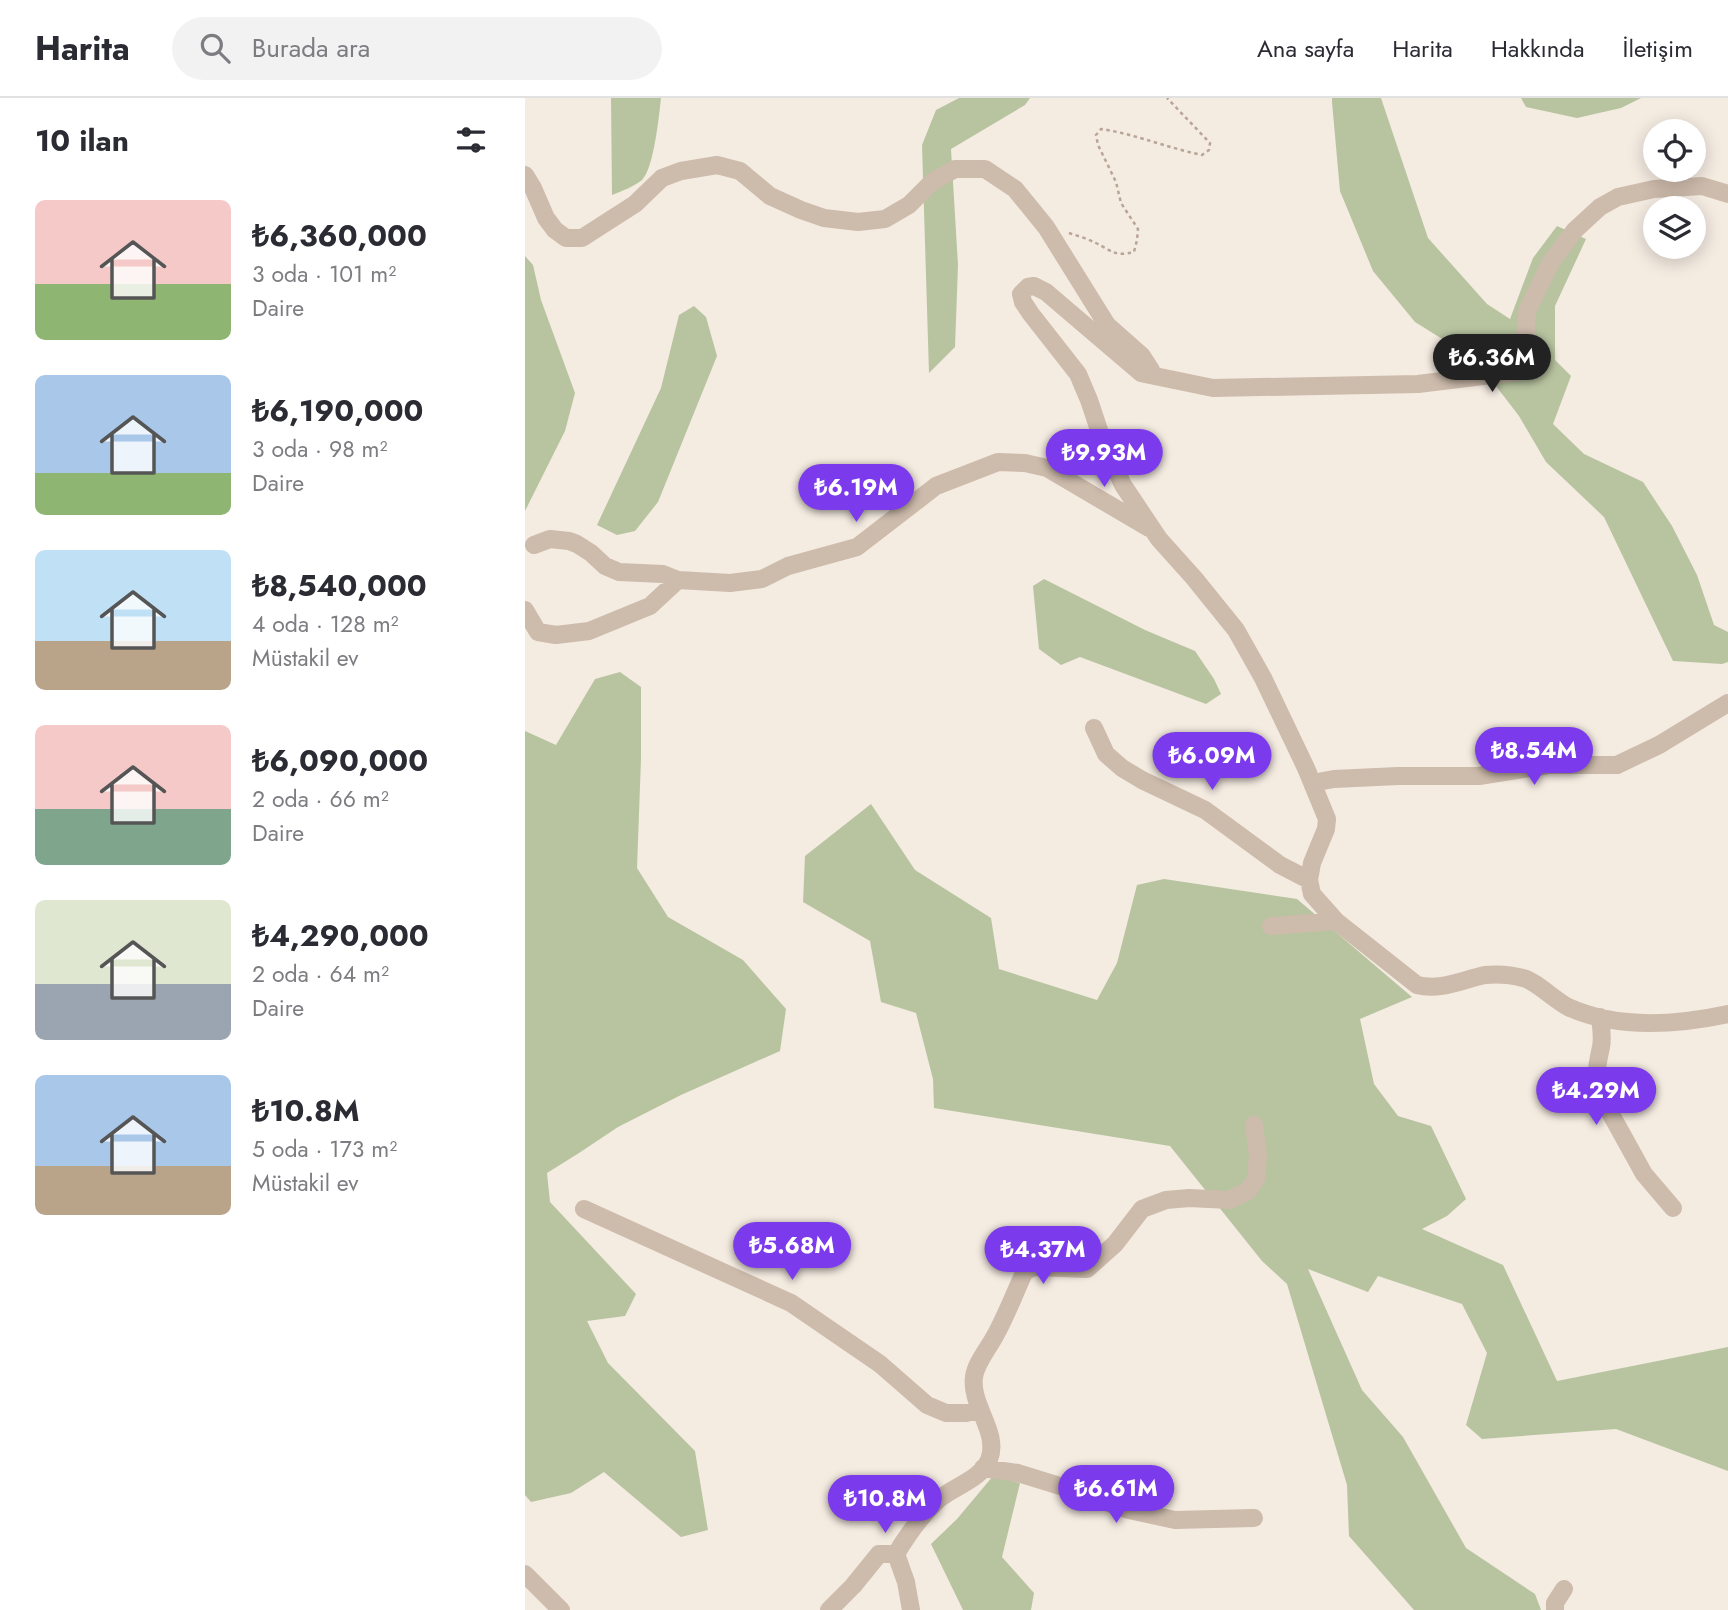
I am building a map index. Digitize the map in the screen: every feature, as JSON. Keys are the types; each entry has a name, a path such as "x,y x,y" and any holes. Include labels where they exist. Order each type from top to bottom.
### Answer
{"street":[{"path":"525,175 546,218 555,230 566,237 582,238 635,204 662,178 681,171 717,166 740,170 770,196 801,210 824,218 858,222 885,219 909,205 932,183 955,169 985,169 1015,189 1046,227 1107,325 1142,356 1151,370 1150,375"},
{"path":"1728,194 1702,186 1654,189 1618,197 1600,206 1575,230 1551,262 1527,311 1524,362 1516,372 1418,384 1213,388 1141,373 1046,292 1034,286 1028,287 1021,294 1031,314 1078,374 1103,442 1123,485 1159,540 1236,630 1263,678 1327,819 1309,880 1312,894 1336,921 1417,985 1430,988 1489,975 1527,978 1568,1006 1600,1017 1631,1023 1662,1024 1728,1014"},
{"path":"534,545 550,539 569,541 591,553 605,566 619,572 663,574 678,580 730,583 762,579 788,566 857,547 936,486 997,461 1047,468 1152,530"},
{"path":"525,610 538,632 556,635 589,631 650,606 678,580"},
{"path":"1312,783 1334,779 1398,776 1479,776 1549,765 1617,765 1659,745 1728,703"},
{"path":"1094,729 1106,754 1122,768 1205,810 1280,865 1309,880"},
{"path":"1271,926 1336,921"},
{"path":"1600,1017 1602,1045 1595,1079 1597,1088 1644,1174 1673,1208"},
{"path":"896,1554 915,1523 941,1497 970,1480 987,1464 991,1452 989,1435 974,1397 974,1376 1025,1271 1034,1267 1087,1269 1115,1244 1142,1209 1166,1200 1229,1200 1248,1191 1256,1179 1258,1155 1254,1125"},
{"path":"584,1209 791,1303 880,1364 927,1405 946,1413 980,1410"},
{"path":"983,1468 1018,1473 1076,1490 1129,1510 1175,1520 1254,1518"},
{"path":"829,1610 879,1554 896,1554"},
{"path":"896,1554 906,1582 911,1610"},
{"path":"525,1574 561,1610"},
{"path":"1555,1610 1555,1603 1564,1589"}],"path":[{"path":"1046,227 1096,243 1109,252 1123,255 1133,252 1138,229 1121,203 1116,182 1096,135 1101,129 1119,132 1202,155 1209,149 1210,143 1167,98"}],"green space":[{"path":"611,98 661,98 655,141 646,174 639,182 612,195"},
{"path":"959,98 1030,98 1025,105 951,149 958,265 955,347 929,373 922,145 936,110"},
{"path":"1332,98 1381,98 1428,238 1487,304 1510,319 1533,258 1557,226 1586,239 1555,306 1555,360 1571,376 1553,424 1584,454 1643,482 1672,526 1697,575 1714,625 1728,632 1728,662 1722,664 1673,661 1604,517 1546,462 1519,416 1476,360 1415,322 1373,271 1340,191"},
{"path":"1521,98 1641,98 1621,108 1577,118 1526,107"},
{"path":"525,256 533,265 541,300 575,393 565,431 525,511"},
{"path":"694,306 706,317 717,356 658,502 635,531 617,535 597,525 661,388 679,315"},
{"path":"1044,579 1145,630 1195,651 1221,694 1206,704 1080,657 1061,665 1039,649 1033,586"},
{"path":"620,672 641,687 637,868 668,917 743,960 786,1009 780,1051 681,1095 618,1127 547,1173 550,1202 636,1294 625,1316 587,1321 608,1363 695,1451 708,1530 681,1537 604,1472 571,1493 531,1502 525,1495 525,731 556,745 595,679"},
{"path":"871,804 915,870 991,918 999,969 1097,1000 1117,963 1137,885 1164,879 1297,899 1412,997 1360,1019 1374,1084 1398,1116 1431,1126 1466,1199 1447,1216 1422,1229 1503,1265 1557,1381 1728,1347 1728,1471 1616,1429 1482,1439 1466,1425 1487,1353 1462,1304 1378,1276 1368,1292 1308,1269 1362,1390 1403,1437 1466,1548 1535,1594 1541,1610 1414,1610 1349,1536 1347,1485 1287,1284 1262,1261 1170,1146 934,1108 933,1079 916,1013 881,1002 870,941 803,902 805,856"},
{"path":"993,1476 1020,1483 1002,1557 1034,1593 1031,1610 963,1610 931,1544 957,1519"}]}
